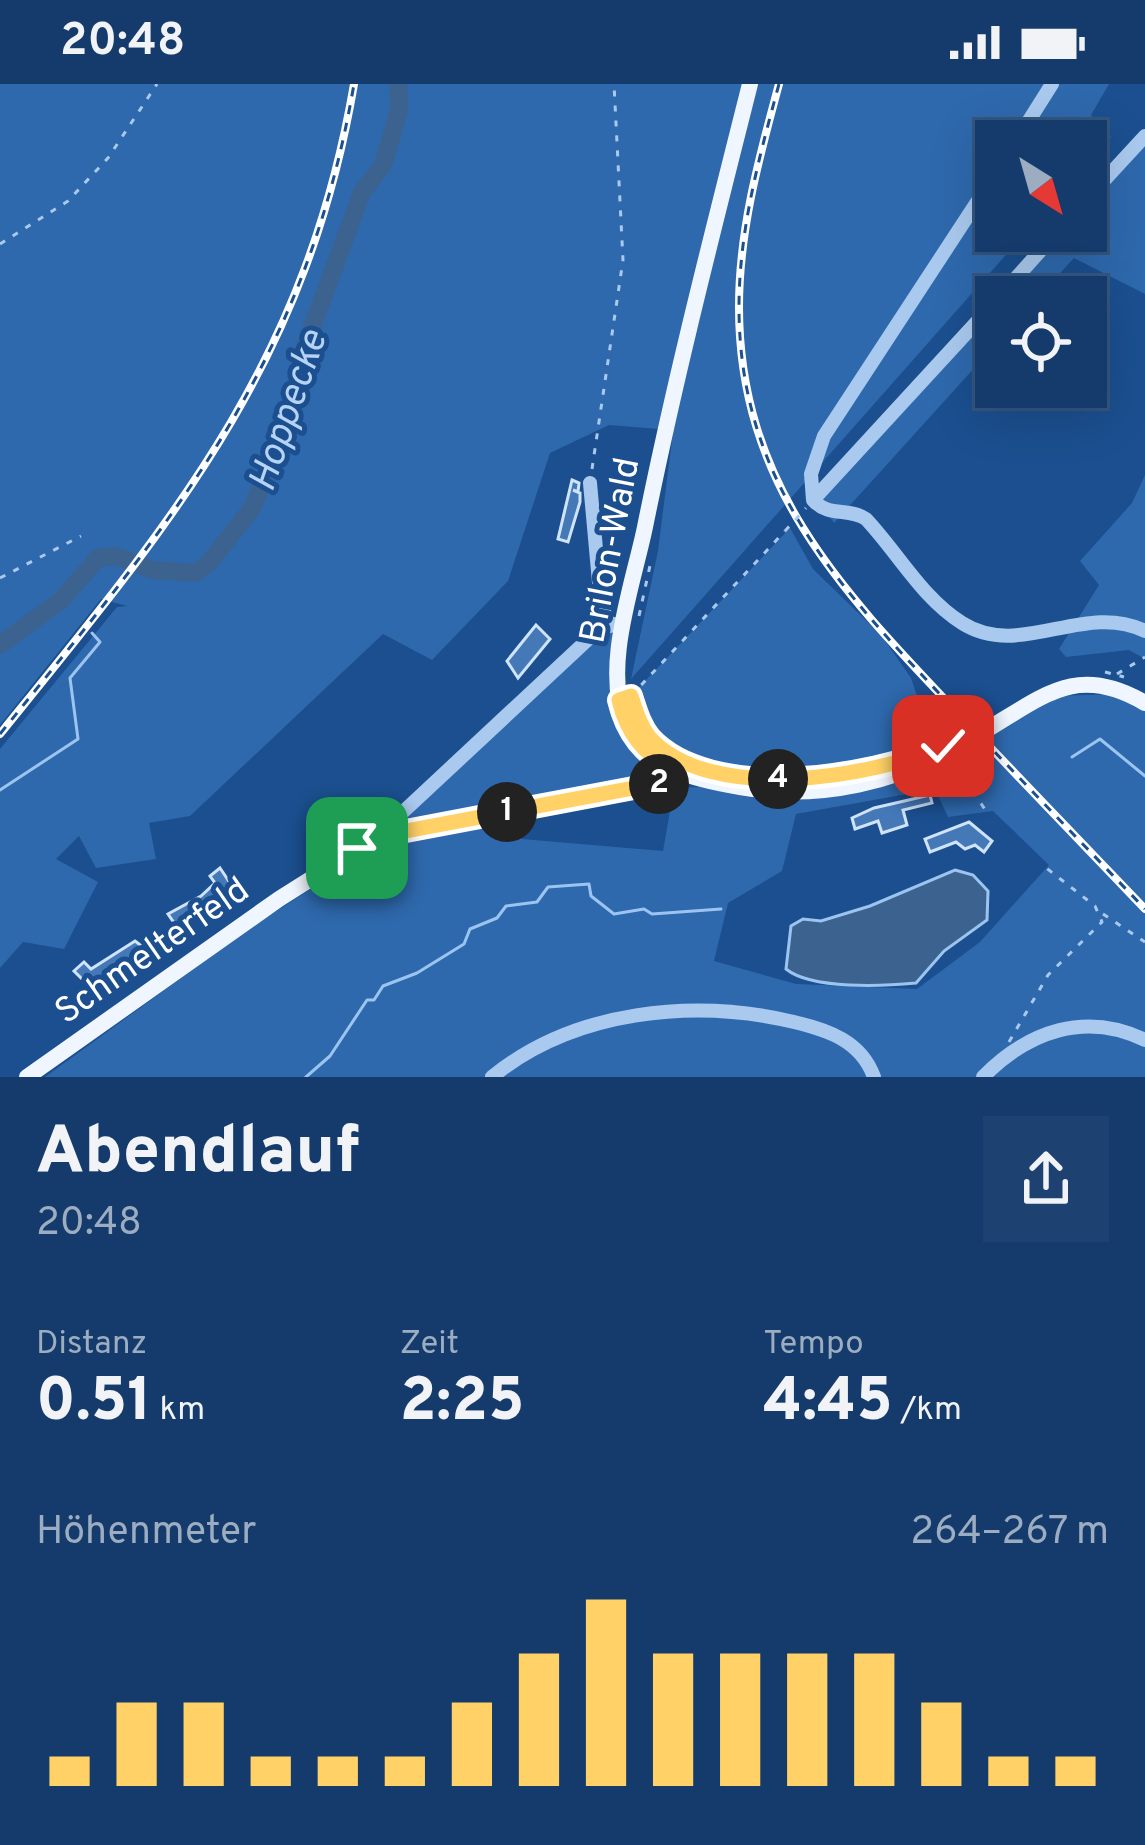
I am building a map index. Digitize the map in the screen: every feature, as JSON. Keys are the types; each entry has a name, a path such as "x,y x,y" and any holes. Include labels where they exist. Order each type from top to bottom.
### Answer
{"main road":[{"name":"Brilon-Wald","path":"628,697 620,655 654,482 750,84"},
{"path":"988,729 1043,696 1075,684 1101,683 1145,703"},
{"path":"628,697 635,740 674,770 752,790 814,792 881,778 968,740"},
{"name":"Schmelterfeld","path":"27,1077 279,899 374,839 653,785 674,770"}],"street":[{"path":"1029,120 1052,84"},
{"path":"1107,177 1145,136"},
{"path":"809,504 811,474 824,436 975,204"},
{"path":"1018,276 1039,252"},
{"path":"809,504 975,324"},
{"name":"Schmelterfeld","path":"374,839 612,624 601,604 590,483"},
{"path":"809,504 828,512 855,512 866,519 932,599 968,627 988,634 1023,635 1104,619 1145,631"},
{"path":"492,1077 526,1052 574,1031 694,1009 761,1015 828,1031 857,1049 874,1077"},
{"path":"983,1077 1038,1037 1080,1024 1103,1024 1145,1040"}],"path":[{"path":"0,244 68,201 108,158 157,84"},
{"path":"590,483 623,260 614,84"},
{"path":"628,697 809,504"},
{"path":"0,578 81,536"},
{"path":"637,626 652,554"},
{"path":"1117,674 1145,657"},
{"path":"946,752 988,814"},
{"path":"1045,867 1101,914 1145,942"},
{"path":"1006,1056 1011,1034 1036,993 1065,955 1097,930 1101,914"}],"shaded area":[{"path":"0,84 743,84 659,429 609,425 550,453 508,581 432,660 383,634 190,816 149,823 156,859 96,868 79,836 56,859 98,882 64,949 23,942 0,968 0,749 117,607 127,606 101,599 0,725"},
{"path":"758,84 1109,84 1091,115 1096,120 975,120 975,252 1008,252 987,276 975,276 975,290 631,679 658,551 673,432 726,199"},
{"path":"1145,136 1145,294 1074,258 1057,276 1017,276 1038,252 1107,252 1107,177"},
{"path":"975,322 975,367 834,523 817,499"},
{"path":"1145,475 1145,659 1129,650 1066,657 1059,649 1099,585 1080,561 1132,503"},
{"path":"790,528 813,569 881,635 911,678 930,734 852,765 797,772 742,768 674,752 652,733 629,698"},
{"path":"607,631 617,632 614,706 627,736 654,768 652,779 619,790 398,825 542,682"},
{"path":"1115,694 1145,708 1145,1034 1098,1022 1056,1028 1017,1047 979,1077 45,1077 253,926 386,841 505,820 522,839 663,851 674,788 700,787 758,799 848,795 956,754 1057,696","holes":["935,789 948,817 993,811 1049,865 980,942 917,989 796,984 714,961 728,903 782,871 796,814"]},
{"path":"955,870 973,875 988,891 987,920 944,951 916,983 830,983 786,969 791,926 803,919 821,921 870,906"},
{"path":"1071,1029 1112,1029 1145,1045 1145,1077 985,1077 1009,1057"}],"building":[{"path":"572,480 579,483 578,492 573,490 580,493 580,502 568,542 558,539"},
{"path":"536,625 550,639 518,678 507,661"},
{"path":"930,795 932,803 903,810 907,825 882,833 878,821 855,829 852,818 874,808"},
{"path":"969,822 992,841 984,852 956,842 930,852 925,839"},
{"path":"220,868 232,886 177,927 168,914 201,896 215,883 210,876"},
{"path":"135,941 147,950 87,984 74,971 84,962 91,969"}],"waterway":[{"name":"Hoppecke","path":"0,645 61,600 98,558 115,556 153,570 195,573 209,563 252,508 286,425 303,352 362,192 383,165 399,110 398,84"},
{"path":"0,790 78,739 70,678 100,642 92,633"},
{"path":"1072,757 1100,739 1145,776"},
{"path":"306,1077 330,1056 367,1000 374,1000 383,986 417,973 464,944 470,929 497,918 506,906 537,902 548,887 589,884 591,896 614,914 721,909"}],"railway":[{"path":"0,734 175,508 267,357 303,274 332,184 354,84"},
{"path":"779,84 746,222 739,307 744,371 757,428 778,481 805,531 874,622 1145,909"}],"route":[{"path":"357,848 390,834 660,783 674,770 648,754 630,733 619,700 631,696 645,732 666,752 744,775 792,780 838,776 943,746"}]}
